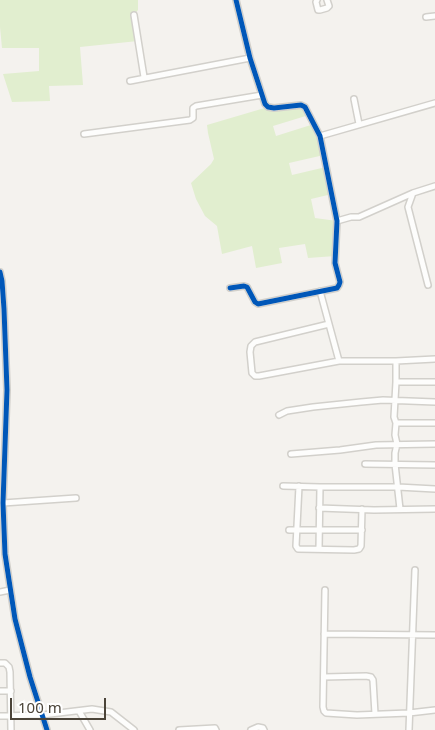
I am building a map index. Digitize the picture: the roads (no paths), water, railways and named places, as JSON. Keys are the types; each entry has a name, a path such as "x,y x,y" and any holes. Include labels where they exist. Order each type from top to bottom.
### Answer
{"street":[{"path":"230,288 247,287 258,304 337,288 340,282 335,262 337,222 320,136 305,107 301,104 268,108 265,104 250,58 236,0"},
{"path":"317,0 318,10 329,6 327,0"},
{"path":"134,15 144,77"},
{"path":"426,17 435,16"},
{"path":"130,80 250,58"},
{"path":"84,134 190,120 193,118 193,108 196,106 262,95"},
{"path":"354,99 359,124"},
{"path":"320,136 435,104"},
{"path":"337,222 359,216 413,193 435,186"},
{"path":"413,193 408,207 428,284"},
{"path":"0,272 4,309 7,390 7,422 2,472 5,554 15,619 30,677 47,730"},
{"path":"320,291 338,361"},
{"path":"329,324 255,342 251,346 250,352 252,372 255,376 259,376 338,361 396,362 435,359"},
{"path":"396,362 394,417 397,444 394,464 400,509"},
{"path":"396,382 435,382"},
{"path":"279,415 336,404 383,400 435,402"},
{"path":"396,423 435,423"},
{"path":"291,454 376,445 435,444"},
{"path":"365,464 435,465"},
{"path":"283,486 435,489"},
{"path":"299,486 298,549 354,550 359,548 361,546 362,509"},
{"path":"319,549 320,487"},
{"path":"3,503 76,498"},
{"path":"319,508 435,509"},
{"path":"289,530 362,530"},
{"path":"409,730 415,570"},
{"path":"0,592 10,590"},
{"path":"325,590 324,711 329,714 375,714 435,710"},
{"path":"324,634 435,635"},
{"path":"0,663 5,663 9,667 11,730"},
{"path":"324,677 371,677 373,680 375,714"},
{"path":"0,691 11,691"},
{"path":"0,716 42,715 92,709 111,712 134,730"},
{"path":"79,711 90,730"},
{"path":"251,730 258,727 264,730"},
{"path":"179,730 215,728 216,730"}]}
